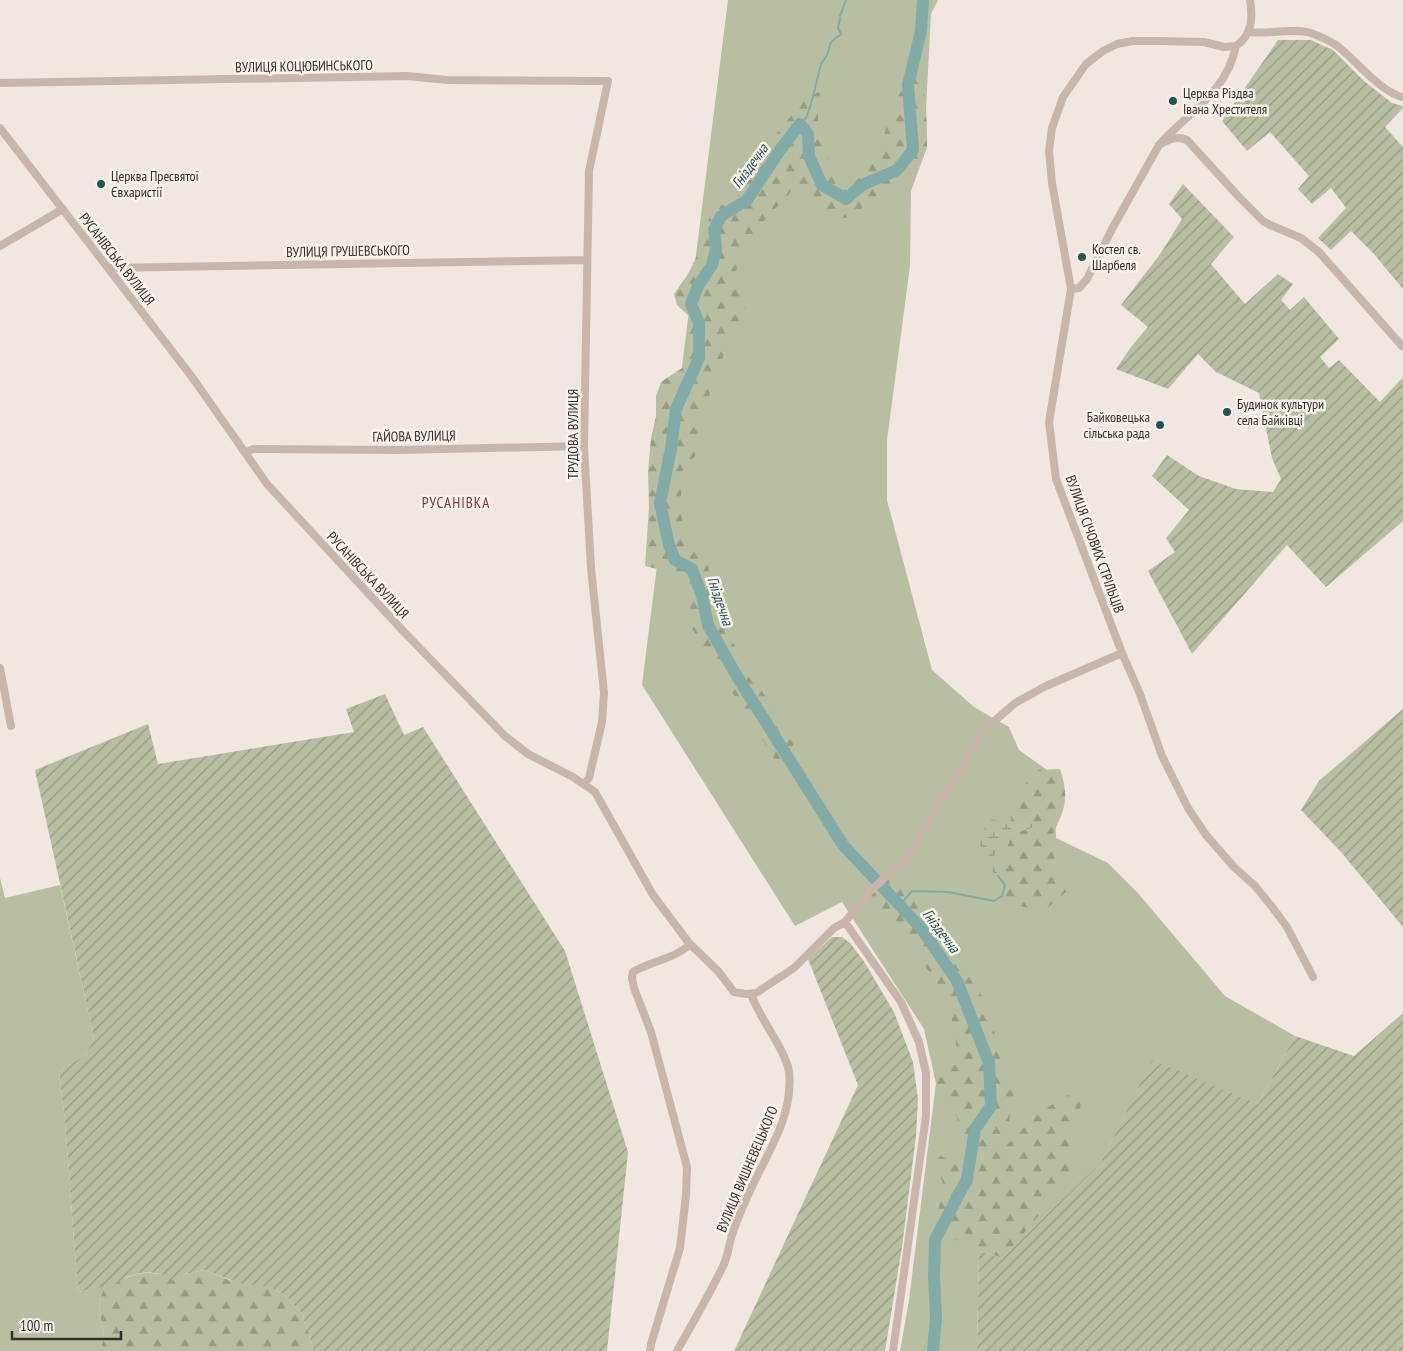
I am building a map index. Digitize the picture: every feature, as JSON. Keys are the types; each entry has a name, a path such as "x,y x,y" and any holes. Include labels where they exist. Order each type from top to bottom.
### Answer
{"street":[{"path":"1071,289 1079,288 1087,279 1112,229 1159,146 1168,134 1213,94 1234,55 1236,46 1249,32 1250,0"},
{"path":"1249,32 1262,34 1294,31 1309,32 1336,45 1383,87 1403,97"},
{"name":"ВУЛИЦЯ СІЧОВИХ СТРІЛЬЦІВ","path":"1236,46 1224,47 1204,42 1133,41 1117,44 1102,50 1086,64 1074,80 1057,111 1052,128 1049,151 1052,183 1071,289 1049,422 1056,478 1122,653 1140,694 1162,756 1188,808 1206,835 1234,867 1255,886 1273,908 1287,927 1313,977"},
{"name":"ВУЛИЦЯ КОЦЮБИНСЬКОГО","path":"0,83 408,76 447,80 608,81"},
{"name":"ТРУДОВА ВУЛИЦЯ","path":"584,784 589,778 602,722 604,693 591,568 584,446 589,171 608,81"},
{"name":"РУСАНІВСЬКА ВУЛИЦЯ","path":"0,128 192,377 267,484 405,633 505,736 528,754 573,777 595,792 653,895 690,944 718,971 734,992 752,994"},
{"path":"1159,146 1171,138 1186,140 1239,198 1263,221 1301,238 1319,252 1402,346"},
{"path":"0,246 63,210"},
{"name":"ВУЛИЦЯ ГРУШЕВСЬКОГО","path":"109,268 587,260"},
{"name":"ГАЙОВА ВУЛИЦЯ","path":"245,453 253,449 389,450 584,446"},
{"path":"752,994 794,968 834,928 845,922 868,894 902,862 913,848 982,732 1015,703 1046,686 1122,653"},
{"path":"0,668 11,726"},
{"path":"845,922 901,1002 918,1042 926,1073 926,1116 893,1351"},
{"path":"650,1351 650,1344 680,1248 686,1195 686,1167 652,1032 634,988 632,978 633,972 641,967 684,950 690,944"},
{"name":"ВУЛИЦЯ ВИШНЕВЕЦЬКОГО","path":"677,1351 709,1295 725,1262 732,1233 780,1128 787,1105 789,1071 752,994"}],"green space":[{"path":"728,0 938,0 931,14 926,108 927,147 911,191 910,266 887,440 887,500 932,670 974,707 1009,727 1019,750 1054,775 1056,838 1108,863 1137,892 1225,996 1295,1036 1258,1104 1152,1061 1101,1162 1002,1258 979,1251 977,1351 900,1351 909,1300 936,1083 924,1029 842,902 795,926 642,685"},
{"path":"1278,40 1311,40 1333,50 1364,81 1392,103 1403,106 1385,127 1403,147 1403,289 1373,253 1351,231 1331,250 1318,238 1346,208 1331,188 1312,204 1298,189 1309,176 1270,132 1247,151 1222,121"},
{"path":"906,68 922,80 926,105 927,147 915,174 899,180 851,217 837,219 810,210 797,181 789,194 766,218 743,252 735,273 746,311 733,334 713,380 695,456 681,473 681,513 684,532 695,550 705,557 713,583 712,608 794,744 779,766 684,615 688,591 674,573 645,566 649,508 648,472 651,438 656,416 656,396 661,382 682,368 690,355 689,316 677,305 674,294 688,274 704,241 709,219 722,205 736,199 746,177 777,133 805,99 819,92 822,103 818,112 818,124 824,136 829,166 834,177 844,182 857,180 866,173 879,150 892,110 901,91"},
{"path":"1183,184 1234,237 1211,264 1245,304 1278,274 1293,284 1281,300 1290,310 1304,297 1339,339 1320,357 1329,368 1339,360 1380,402 1403,377 1403,521 1326,587 1287,545 1192,654 1148,571 1175,552 1166,538 1189,510 1152,476 1167,455 1199,476 1236,489 1273,492 1281,479 1272,458 1259,393 1216,372 1198,354 1168,389 1116,369 1148,327 1121,305 1161,253 1182,219 1169,204"},
{"path":"385,694 404,735 423,727 565,951 628,1152 607,1351 313,1351 303,1314 286,1296 270,1287 239,1283 204,1270 185,1274 178,1279 172,1280 162,1274 150,1272 126,1277 112,1285 78,1292 65,1121 59,1072 86,1054 94,1038 35,770 148,724 158,764 354,732 346,709"},
{"path":"1403,709 1403,927 1341,852 1301,810 1319,781"},
{"path":"1060,769 1065,791 1064,807 1049,842 1066,892 1047,908 1033,910 1008,901 998,876 1010,839 1011,815 1023,787 1038,770"},
{"path":"992,819 1006,824 1032,821 1032,828 1013,833 998,843 995,866 998,876 987,863 983,847 971,842 978,841 987,824"},
{"path":"887,876 925,907 962,960 987,1006 999,1048 1003,1089 1015,1084 1005,1147 1038,1113 1073,1092 1083,1096 1074,1131 1073,1176 1002,1258 939,1234 933,1220 944,1193 944,1187 939,1174 933,1167 940,1156 956,1162 962,1151 957,1117 946,1105 934,1076 938,1061 960,1066 949,1004 914,948 867,901"},
{"path":"0,878 5,898 60,885 94,1038 86,1054 59,1072 65,1121 78,1292 106,1286 100,1302 103,1333 101,1351 0,1351"},
{"path":"832,937 842,937 850,943 863,960 894,1012 913,1062 918,1099 916,1136 902,1247 885,1351 734,1351 858,1085 808,959"},
{"path":"1403,1013 1403,1351 977,1351 979,1251 1002,1258 1101,1162 1152,1060 1258,1104 1295,1036 1354,1056"},
{"path":"204,1270 229,1280 270,1287 286,1296 303,1314 313,1351 101,1351 103,1333 100,1302 106,1286 134,1275 159,1274 178,1279 185,1274"}],"waterway":[{"path":"840,16 846,0"},
{"name":"Гніздечна","path":"923,0 921,31 908,85 913,150 897,170 862,185 846,199 822,185 809,156 808,134 800,124 780,150 747,200 721,216 714,230 716,249 712,265 698,286 691,304 699,323 699,358 676,409 671,449 660,503 669,545 675,560 692,569 702,596 708,625 735,673 843,845 921,928 957,981 989,1063 991,1106 975,1129 967,1179 935,1240 936,1318 933,1351"},
{"path":"800,124 806,118 821,64 827,55 831,42 841,34 838,28 840,19"},
{"path":"900,905 912,891 948,892 994,901 1002,896 1005,885 998,876"}],"place":[{"name":"Церква Різдва Івана Хрестителя","path":"1173,101"},
{"name":"Церква Пресвятої Євхаристії","path":"101,184"},
{"name":"Костел св. Шарбеля","path":"1082,257"},
{"name":"Будинок культури села Байківці","path":"1227,412"},
{"name":"Байковецька сільська рада","path":"1160,425"}],"district":[{"name":"РУСАНІВКА","path":"456,503"}]}
